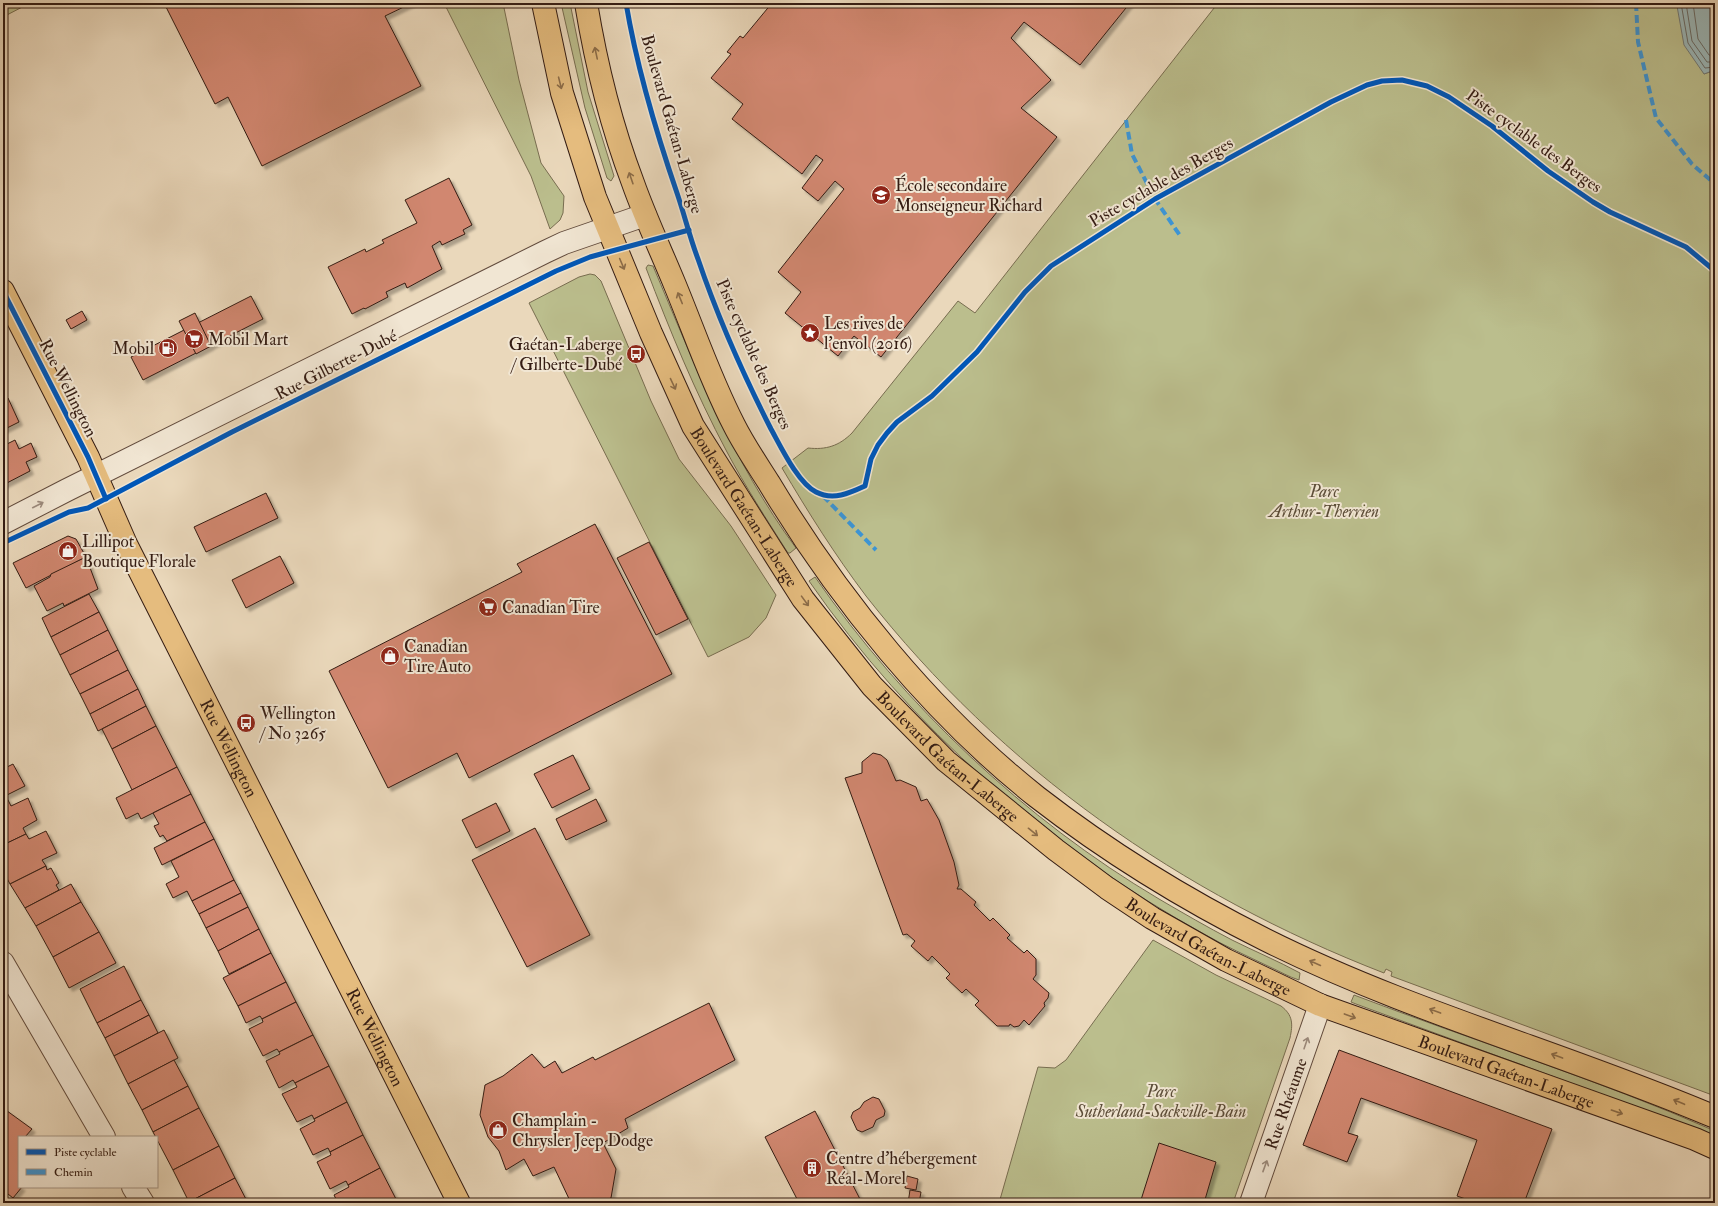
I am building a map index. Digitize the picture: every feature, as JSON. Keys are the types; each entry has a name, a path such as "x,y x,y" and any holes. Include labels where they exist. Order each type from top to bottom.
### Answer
{"main road":[{"name":"Boulevard Gaétan-Laberge","path":"543,3 562,93 582,161 606,228 693,426 787,574 811,609 872,686 946,761 1062,855 1107,888 1152,918 1226,960 1320,1005 1695,1139 1715,1148"},
{"name":"Boulevard Gaétan-Laberge","path":"586,3 604,93 617,137 645,215 733,424 814,555 852,607 909,674 1001,766 1037,797 1101,844 1177,892 1263,939 1375,988 1666,1096 1715,1117"},
{"name":"Rue Wellington","path":"3,291 96,476 126,544 459,1203"},
{"path":"787,574 814,555"}],"street":[{"name":"Rue Gilberte-Dubé","path":"3,523 545,252 564,243 645,215"},
{"path":"3,963 103,1136"},
{"name":"Rue Rhéaume","path":"1251,1203 1320,1005"},
{"path":"134,1188 143,1203"}],"green space":[{"path":"3,3 30,3 3,17"},
{"path":"444,3 503,3 519,80 541,163 564,196 563,213 560,220 550,229 531,176"},
{"path":"561,3 570,3 588,92 614,176 611,181 607,178 585,108"},
{"name":"Parc Arthur-Therrien","path":"1218,3 1678,3 1677,6 1704,74 1715,70 1715,1096 1391,976 1392,972 1386,969 1384,973 1309,941 1236,905 1166,865 1100,820 1036,770 976,717 919,659 866,596 843,565 782,468 808,448 826,448 832,446 842,441 852,433 958,301 975,313"},
{"path":"648,265 653,266 716,412 734,447 773,515 796,548 790,553 788,553 749,490 715,429 674,338 646,268"},
{"path":"590,274 595,275 601,281 651,401 679,459 731,526 776,595 766,618 749,637 708,657 529,303 579,277"},
{"path":"815,577 850,625 928,714 970,756 1015,796 1061,833 1109,867 1159,899 1204,925 1300,973 1299,980 1220,943 1146,900 1091,863 1037,823 986,780 937,734 891,686 849,635 809,581"},
{"name":"Parc Sutherland-Sackville-Bain","path":"1153,940 1216,975 1281,1006 1290,1016 1292,1028 1290,1038 1233,1203 999,1203 1038,1067 1055,1068 1066,1060"},
{"path":"1354,995 1626,1094 1715,1131 1715,1138 1617,1100 1356,1004 1351,1002"}],"water":[{"path":"1678,3 1715,3 1715,70 1704,74 1684,45 1677,6"}],"building":[{"path":"164,3 412,3 385,16 421,86 262,166 228,97 215,104"},
{"path":"772,3 1130,3 1080,65 1024,22 1011,38 1051,80 1021,108 1057,137 881,357 854,336 838,356 785,313 801,292 778,272 844,189 835,181 818,201 802,188 823,160 816,155 802,174 732,119 743,104 711,78 731,54 727,52 740,36 743,38"},
{"path":"449,178 472,225 463,230 465,234 442,245 440,241 432,246 442,269 407,288 405,283 386,292 388,297 352,314 328,267 365,249 366,252 384,243 382,240 417,223 405,200"},
{"path":"251,296 263,319 143,380 131,357"},
{"path":"82,311 87,320 71,329 66,320"},
{"path":"195,313 211,346 196,354 179,321"},
{"path":"8,398 19,422 3,430 3,400"},
{"path":"15,440 19,449 31,443 37,457 26,462 30,471 3,485 3,446"},
{"path":"266,493 278,518 206,552 194,527"},
{"path":"595,524 672,674 469,778 457,753 388,788 329,671 522,572 517,564"},
{"path":"68,536 76,539 86,557 26,588 13,563"},
{"path":"649,542 688,619 656,635 617,558"},
{"path":"280,556 294,583 246,608 232,580"},
{"path":"86,557 98,589 64,606 63,603 47,611 34,586 50,577 51,574"},
{"path":"89,594 99,612 51,637 42,618"},
{"path":"99,612 108,630 60,655 51,637"},
{"path":"108,630 118,650 70,675 60,655"},
{"path":"118,650 128,670 80,694 70,675"},
{"path":"128,670 138,689 90,714 80,694"},
{"path":"138,689 146,706 98,731 90,714"},
{"path":"146,706 156,726 112,749 102,729"},
{"path":"156,726 177,767 132,790 112,749"},
{"path":"873,753 881,755 887,760 896,781 900,780 916,787 921,801 927,799 939,820 954,862 959,885 957,889 961,889 976,902 974,905 990,921 993,918 1010,935 1007,938 1024,953 1027,950 1036,959 1036,975 1033,979 1049,993 1048,998 1044,1003 1045,1006 1029,1025 1024,1020 1019,1026 1014,1027 1010,1024 1009,1026 997,1026 975,1005 979,1001 966,989 962,993 946,978 950,974 932,956 928,961 911,946 915,941 907,934 903,935 845,778 862,773 862,762"},
{"path":"573,755 590,789 552,808 534,774"},
{"path":"13,764 25,786 5,796 8,800 3,803 3,769"},
{"path":"177,767 191,794 141,819 138,813 126,819 116,798"},
{"path":"191,794 205,822 167,841 163,835 160,837 154,826 159,824 153,813"},
{"path":"28,798 37,820 23,828 26,834 3,845 3,803 8,800 11,806"},
{"path":"596,799 607,821 566,840 556,819"},
{"path":"496,803 510,831 476,848 462,820"},
{"path":"205,822 214,839 162,865 154,848"},
{"path":"535,828 590,935 527,967 472,860"},
{"path":"46,831 57,853 42,860 46,866 10,884 3,871 3,845 26,834 29,839"},
{"path":"214,839 234,880 192,901 187,891 173,898 166,884 179,877 171,861"},
{"path":"46,866 47,870 51,868 59,883 56,885 59,890 25,908 10,884"},
{"path":"234,880 241,893 199,914 192,901"},
{"path":"71,884 81,902 36,926 25,908"},
{"path":"241,893 248,907 206,928 199,914"},
{"path":"81,902 99,932 53,957 36,926"},
{"path":"248,907 259,929 218,951 206,928"},
{"path":"259,929 271,953 229,974 218,951"},
{"path":"99,932 116,963 69,988 53,957"},
{"path":"271,953 286,982 238,1006 223,978"},
{"path":"124,966 141,1000 97,1023 80,989"},
{"path":"286,982 296,1002 262,1019 260,1016 246,1023 238,1006"},
{"path":"141,1000 149,1015 105,1038 97,1023"},
{"path":"296,1002 313,1035 279,1052 277,1049 263,1056 249,1029 263,1022 262,1019"},
{"path":"709,1003 735,1060 625,1119 628,1128 603,1143 616,1169 611,1198 600,1203 571,1203 554,1167 533,1176 524,1159 506,1170 499,1151 488,1137 480,1115 485,1085 503,1076 532,1054 544,1068 555,1061 562,1073 593,1057 595,1060"},
{"path":"149,1015 158,1033 114,1056 105,1038"},
{"path":"164,1030 178,1058 128,1084 114,1056"},
{"path":"313,1035 329,1066 295,1083 293,1080 279,1088 266,1061 280,1054 279,1052"},
{"path":"1339,1050 1552,1129 1524,1203 1477,1203 1457,1196 1477,1140 1361,1098 1348,1133 1358,1136 1347,1162 1303,1145"},
{"path":"174,1060 188,1086 142,1110 128,1084"},
{"path":"329,1066 347,1102 314,1119 312,1115 297,1122 282,1094 297,1087 295,1083"},
{"path":"188,1086 199,1108 153,1132 142,1110"},
{"path":"873,1097 879,1099 885,1111 884,1116 876,1120 873,1127 862,1132 857,1130 851,1117 853,1112 860,1108 864,1102"},
{"path":"347,1102 363,1135 330,1152 328,1148 313,1155 300,1129 315,1121 314,1119"},
{"path":"3,1108 32,1129 26,1136 18,1136 18,1188 21,1188 13,1198 3,1190"},
{"path":"199,1108 219,1146 173,1170 158,1142 158,1136 155,1136 153,1132"},
{"name":"Centre d'hébergement Réal-Morel","path":"815,1111 862,1203 789,1203 797,1199 765,1137"},
{"path":"363,1135 380,1168 348,1185 346,1181 330,1189 317,1162 331,1155 330,1152"},
{"path":"1159,1143 1216,1162 1204,1203 1140,1203"},
{"path":"219,1146 235,1178 189,1202 173,1170"},
{"path":"380,1168 396,1199 388,1203 338,1203 334,1195 349,1187 348,1185"},
{"path":"907,1176 918,1179 916,1190 905,1188"},
{"path":"235,1178 248,1203 189,1202"},
{"path":"910,1190 921,1192 919,1203 908,1203"}],"marked path":[{"path":"1636,3 1638,42 1656,118 1692,164 1715,184"},
{"path":"1126,120 1132,154 1155,199 1181,237"},
{"path":"823,496 876,550"}],"cycle path":[{"name":"Piste cyclable des Berges","path":"626,3 641,76 662,148 681,204 692,243 714,303 751,388 785,454 796,473 803,481 809,487 822,495 841,495 865,486 871,459 878,445 887,433 897,422 932,396 977,352 1025,292 1051,266 1155,199 1331,102 1367,85 1382,81 1402,80 1427,86 1449,97 1492,126 1548,171 1593,202 1610,212 1686,247 1715,271"},
{"path":"3,543 69,512 88,508 232,432 556,271 590,257 689,230"},
{"path":"3,291 88,457 106,499"}],"place":[{"name":"École secondaire Monseigneur Richard","path":"881,195"},
{"name":"Les rives de l’envol (2016)","path":"810,333"},
{"name":"Mobil Mart","path":"194,339"},
{"name":"Mobil","path":"168,348"},
{"name":"Gaétan-Laberge / Gilberte-Dubé","path":"636,354"},
{"name":"Lillipot Boutique Florale","path":"68,551"},
{"name":"Canadian Tire","path":"488,607"},
{"name":"Canadian Tire Auto","path":"390,656"},
{"name":"Wellington / No 3265","path":"246,723"},
{"name":"Champlain - Chrysler Jeep Dodge","path":"498,1130"},
{"name":"Centre d'hébergement Réal-Morel","path":"812,1168"}]}
